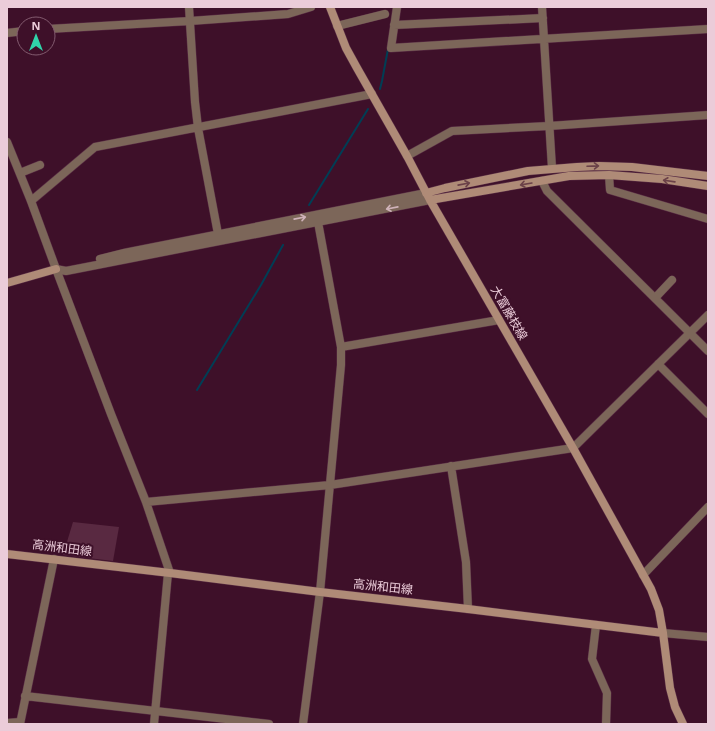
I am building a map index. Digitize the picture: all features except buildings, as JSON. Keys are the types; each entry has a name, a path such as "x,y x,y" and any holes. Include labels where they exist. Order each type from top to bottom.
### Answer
{"main road":[{"name":"大富藤枝線","path":"330,7 346,48 407,156 428,197 574,448 651,589 659,610 663,633"},
{"path":"428,197 453,186 528,171 552,168 599,166 632,167 708,176"},
{"path":"428,197 569,176 609,176 662,180 708,186"},
{"path":"7,283 56,269"},
{"name":"高洲和田線","path":"7,554 663,633"},
{"path":"663,633 670,688 675,707 683,724"}],"street":[{"path":"189,7 198,128 218,234"},
{"path":"56,29 288,14 311,7"},
{"path":"397,7 391,48 708,29"},
{"path":"542,7 552,168"},
{"path":"337,26 385,14"},
{"path":"394,25 543,18"},
{"path":"31,201 95,147 372,94"},
{"path":"407,156 452,131 708,115"},
{"path":"7,142 10,157 20,173 111,414 146,502 169,573 154,724"},
{"path":"20,173 40,165"},
{"path":"609,176 610,190 708,219"},
{"path":"542,181 547,191 708,351"},
{"path":"56,269 124,252 428,197"},
{"path":"56,269 66,270 318,222 428,197"},
{"path":"303,724 320,592 341,365 341,347 318,222"},
{"path":"655,298 672,280"},
{"path":"146,502 330,485 574,448 708,315"},
{"path":"341,347 499,320"},
{"path":"658,364 708,414"},
{"path":"451,466 466,562 468,609"},
{"path":"643,575 708,507"},
{"path":"7,723 20,723 54,559"},
{"path":"596,625 592,660 607,693 606,724"},
{"path":"663,633 708,637"},
{"path":"25,696 269,724"}],"shaded area":[{"path":"73,522 119,527 113,561 63,555"}],"waterway":[{"path":"380,89 388,49"},
{"path":"309,205 368,109"},
{"path":"197,390 261,285 283,245"}]}
